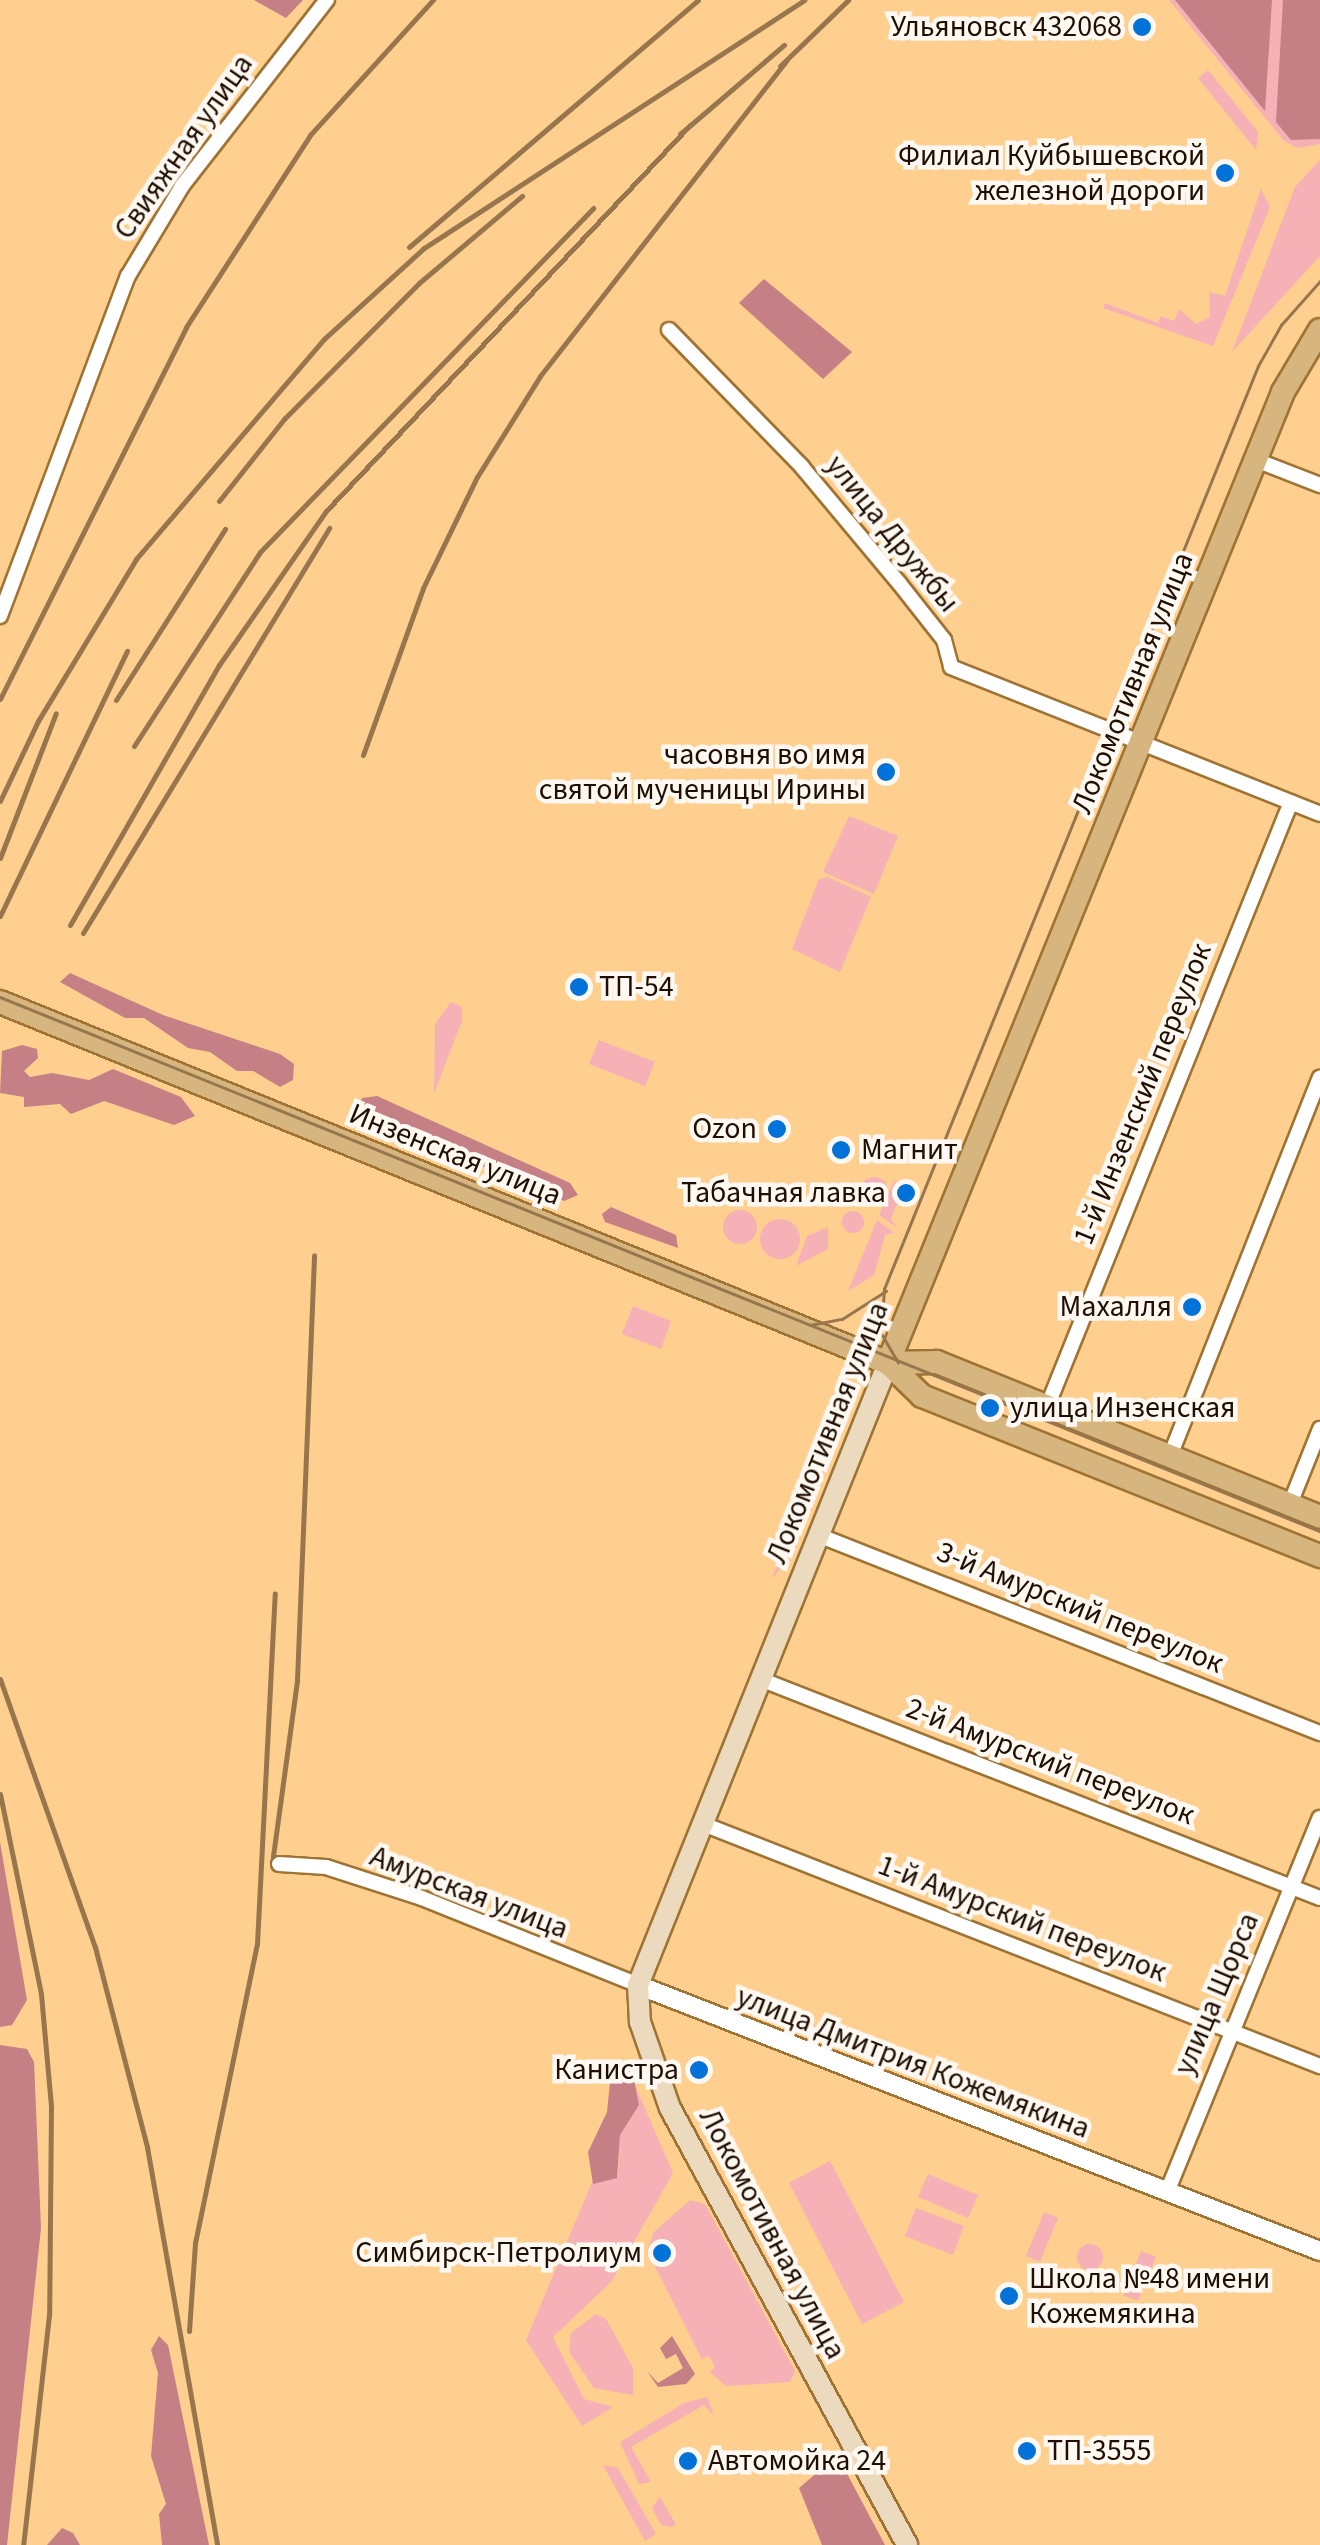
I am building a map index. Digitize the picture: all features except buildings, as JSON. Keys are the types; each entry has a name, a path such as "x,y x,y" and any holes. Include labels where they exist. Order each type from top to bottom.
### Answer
{"main road":[{"name":"Локомотивная улица","path":"908,2545 670,2108 640,2022 638,1985 1256,460 1299,358 1320,330"},
{"name":"Инзенская улица","path":"0,1002 888,1363 922,1396 1320,1556"},
{"name":"Инзенская улица","path":"888,1363 937,1362 1320,1517"}],"street":[{"name":"Свияжная улица","path":"0,616 128,276 194,170 326,0"},
{"name":"улица Дружбы","path":"669,330 802,466 944,640 951,667 1320,814"},
{"path":"1256,460 1320,485"},
{"name":"1-й Инзенский переулок","path":"1047,1407 1291,802"},
{"path":"1170,1456 1320,1078"},
{"path":"1290,1504 1320,1429"},
{"name":"3-й Амурский переулок","path":"818,1536 1320,1733"},
{"name":"2-й Амурский переулок","path":"760,1678 1320,1898"},
{"name":"улица Щорса","path":"1167,2192 1228,2030 1320,1818"},
{"name":"1-й Амурский переулок","path":"702,1824 1320,2066"},
{"name":"Амурская улица","path":"278,1864 326,1867 422,1898 638,1985"},
{"name":"улица Дмитрия Кожемякина","path":"638,1985 1167,2192"},
{"path":"1167,2192 1320,2251"}],"shaded area":[{"path":"254,0 303,0 286,18"},
{"path":"1169,0 1320,0 1320,144 1298,148 1284,141"},
{"path":"1175,0 1272,0 1265,111"},
{"path":"1283,0 1320,0 1320,139 1291,140 1276,122"},
{"path":"1208,70 1258,132 1256,150 1198,78"},
{"path":"1320,160 1320,256 1232,352 1295,187"},
{"path":"1261,189 1270,207 1213,346 1103,308 1105,303 1158,323 1161,316 1174,321 1179,309 1196,324 1210,317 1209,292 1225,296"},
{"path":"764,279 852,352 823,379 739,303"},
{"path":"849,816 898,836 874,894 823,872"},
{"path":"828,877 871,897 840,972 792,949 819,879"},
{"path":"70,973 163,1015 280,1054 294,1064 293,1080 280,1087 253,1071 237,1071 210,1052 188,1048 144,1018 125,1018 60,982"},
{"path":"451,1002 462,1007 462,1021 434,1093 435,1024"},
{"path":"599,1040 655,1062 645,1086 589,1064"},
{"path":"22,1045 37,1049 38,1058 24,1071 30,1077 52,1073 89,1080 113,1069 181,1097 195,1116 174,1125 104,1101 71,1114 60,1104 24,1107 24,1097 0,1093 2,1051"},
{"path":"377,1096 570,1183 578,1195 564,1201 369,1118 359,1107 362,1098"},
{"path":"874,1177 884,1181 888,1191 884,1201 874,1205 864,1201 860,1191 864,1181"},
{"path":"894,1181 904,1185 891,1219 897,1228 879,1215"},
{"path":"611,1207 676,1235 678,1248 605,1222 602,1214"},
{"path":"740,1210 752,1215 757,1227 752,1239 740,1244 728,1239 723,1227 728,1215"},
{"path":"853,1211 861,1214 861,1230 853,1233 845,1230 842,1222 845,1214"},
{"path":"780,1219 794,1225 800,1239 794,1253 780,1259 766,1253 760,1239 766,1225"},
{"path":"877,1220 894,1233 885,1235 874,1275 848,1291"},
{"path":"828,1227 828,1249 796,1266 807,1236"},
{"path":"633,1306 671,1321 661,1349 622,1334"},
{"path":"842,1400 848,1400 846,1417 818,1487 805,1491"},
{"path":"800,1502 805,1519 792,1554 772,1579"},
{"path":"0,1842 27,2000 12,2025 0,2027"},
{"path":"0,2045 27,2049 34,2062 41,2228 7,2545 0,2545"},
{"path":"631,2065 639,2105 620,2135 617,2178 593,2184 588,2152 607,2112 610,2082"},
{"path":"634,2083 673,2173 612,2281 553,2337 584,2399 613,2407 582,2426 526,2340 592,2182 618,2175 620,2135 638,2101"},
{"path":"830,2161 904,2302 862,2324 789,2183"},
{"path":"928,2174 978,2195 968,2218 918,2197"},
{"path":"690,2200 705,2204 795,2371 790,2382 726,2386 710,2372 715,2367 709,2356 702,2359 647,2251 654,2232"},
{"path":"916,2208 964,2226 953,2255 905,2236"},
{"path":"1044,2212 1058,2218 1040,2262 1026,2256"},
{"path":"1090,2244 1100,2247 1100,2267 1090,2270 1080,2267 1077,2257 1080,2247"},
{"path":"1141,2251 1156,2257 1138,2301 1123,2295"},
{"path":"596,2314 606,2319 633,2368 633,2395 594,2388 569,2352 571,2333"},
{"path":"159,2336 168,2345 209,2545 162,2545 159,2514 166,2504 151,2456 158,2373 151,2350"},
{"path":"672,2336 695,2374 686,2384 658,2387 647,2371 658,2383 683,2368 676,2354 666,2359 660,2348"},
{"path":"707,2397 714,2416 704,2405 631,2447 651,2482 639,2484 620,2442 684,2403"},
{"path":"832,2460 844,2468 885,2545 822,2545 799,2488"},
{"path":"603,2465 618,2468 656,2534 645,2541"},
{"path":"660,2497 676,2525 661,2525 652,2508"},
{"path":"62,2528 73,2533 80,2545 47,2545"}],"tram line":[{"path":"898,1363 881,1333 884,1289 1258,366 1281,325 1320,281"},
{"path":"0,997 1320,1531"},
{"path":"810,1325 842,1319 886,1291"}],"railway":[{"path":"0,699 186,327 310,135 433,0"},
{"path":"409,247 698,0"},
{"path":"0,801 38,721 136,559 324,339 424,248 804,0"},
{"path":"780,66 848,0"},
{"path":"680,134 784,45"},
{"path":"363,755 423,588 477,477 540,376 786,61"},
{"path":"70,925 219,665 326,511 690,125"},
{"path":"219,501 284,419 419,283 522,196"},
{"path":"134,746 260,552 593,208"},
{"path":"83,933 329,528"},
{"path":"116,700 225,529"},
{"path":"0,916 127,651"},
{"path":"0,858 56,713"},
{"path":"273,1856 297,1680 314,1255"},
{"path":"189,2331 195,2243 257,1944 275,1593"},
{"path":"0,1679 95,1947 147,2147 217,2545"},
{"path":"0,1794 41,1994 51,2106 49,2315 23,2545"}],"place":[{"name":"Ульяновск 432068","path":"1142,27"},
{"name":"Филиал Куйбышевской железной дороги","path":"1225,173"},
{"name":"часовня во имя святой мученицы Ирины","path":"886,772"},
{"name":"ТП-54","path":"579,987"},
{"name":"Ozon","path":"777,1129"},
{"name":"Магнит","path":"841,1150"},
{"name":"Табачная лавка","path":"906,1193"},
{"name":"Махалля","path":"1192,1307"},
{"name":"улица Инзенская","path":"990,1408"},
{"name":"Канистра","path":"699,2070"},
{"name":"Симбирск-Петролиум","path":"662,2253"},
{"name":"Школа №48 имени Кожемякина","path":"1009,2296"},
{"name":"ТП-3555","path":"1027,2451"},
{"name":"Автомойка 24","path":"688,2461"}]}
